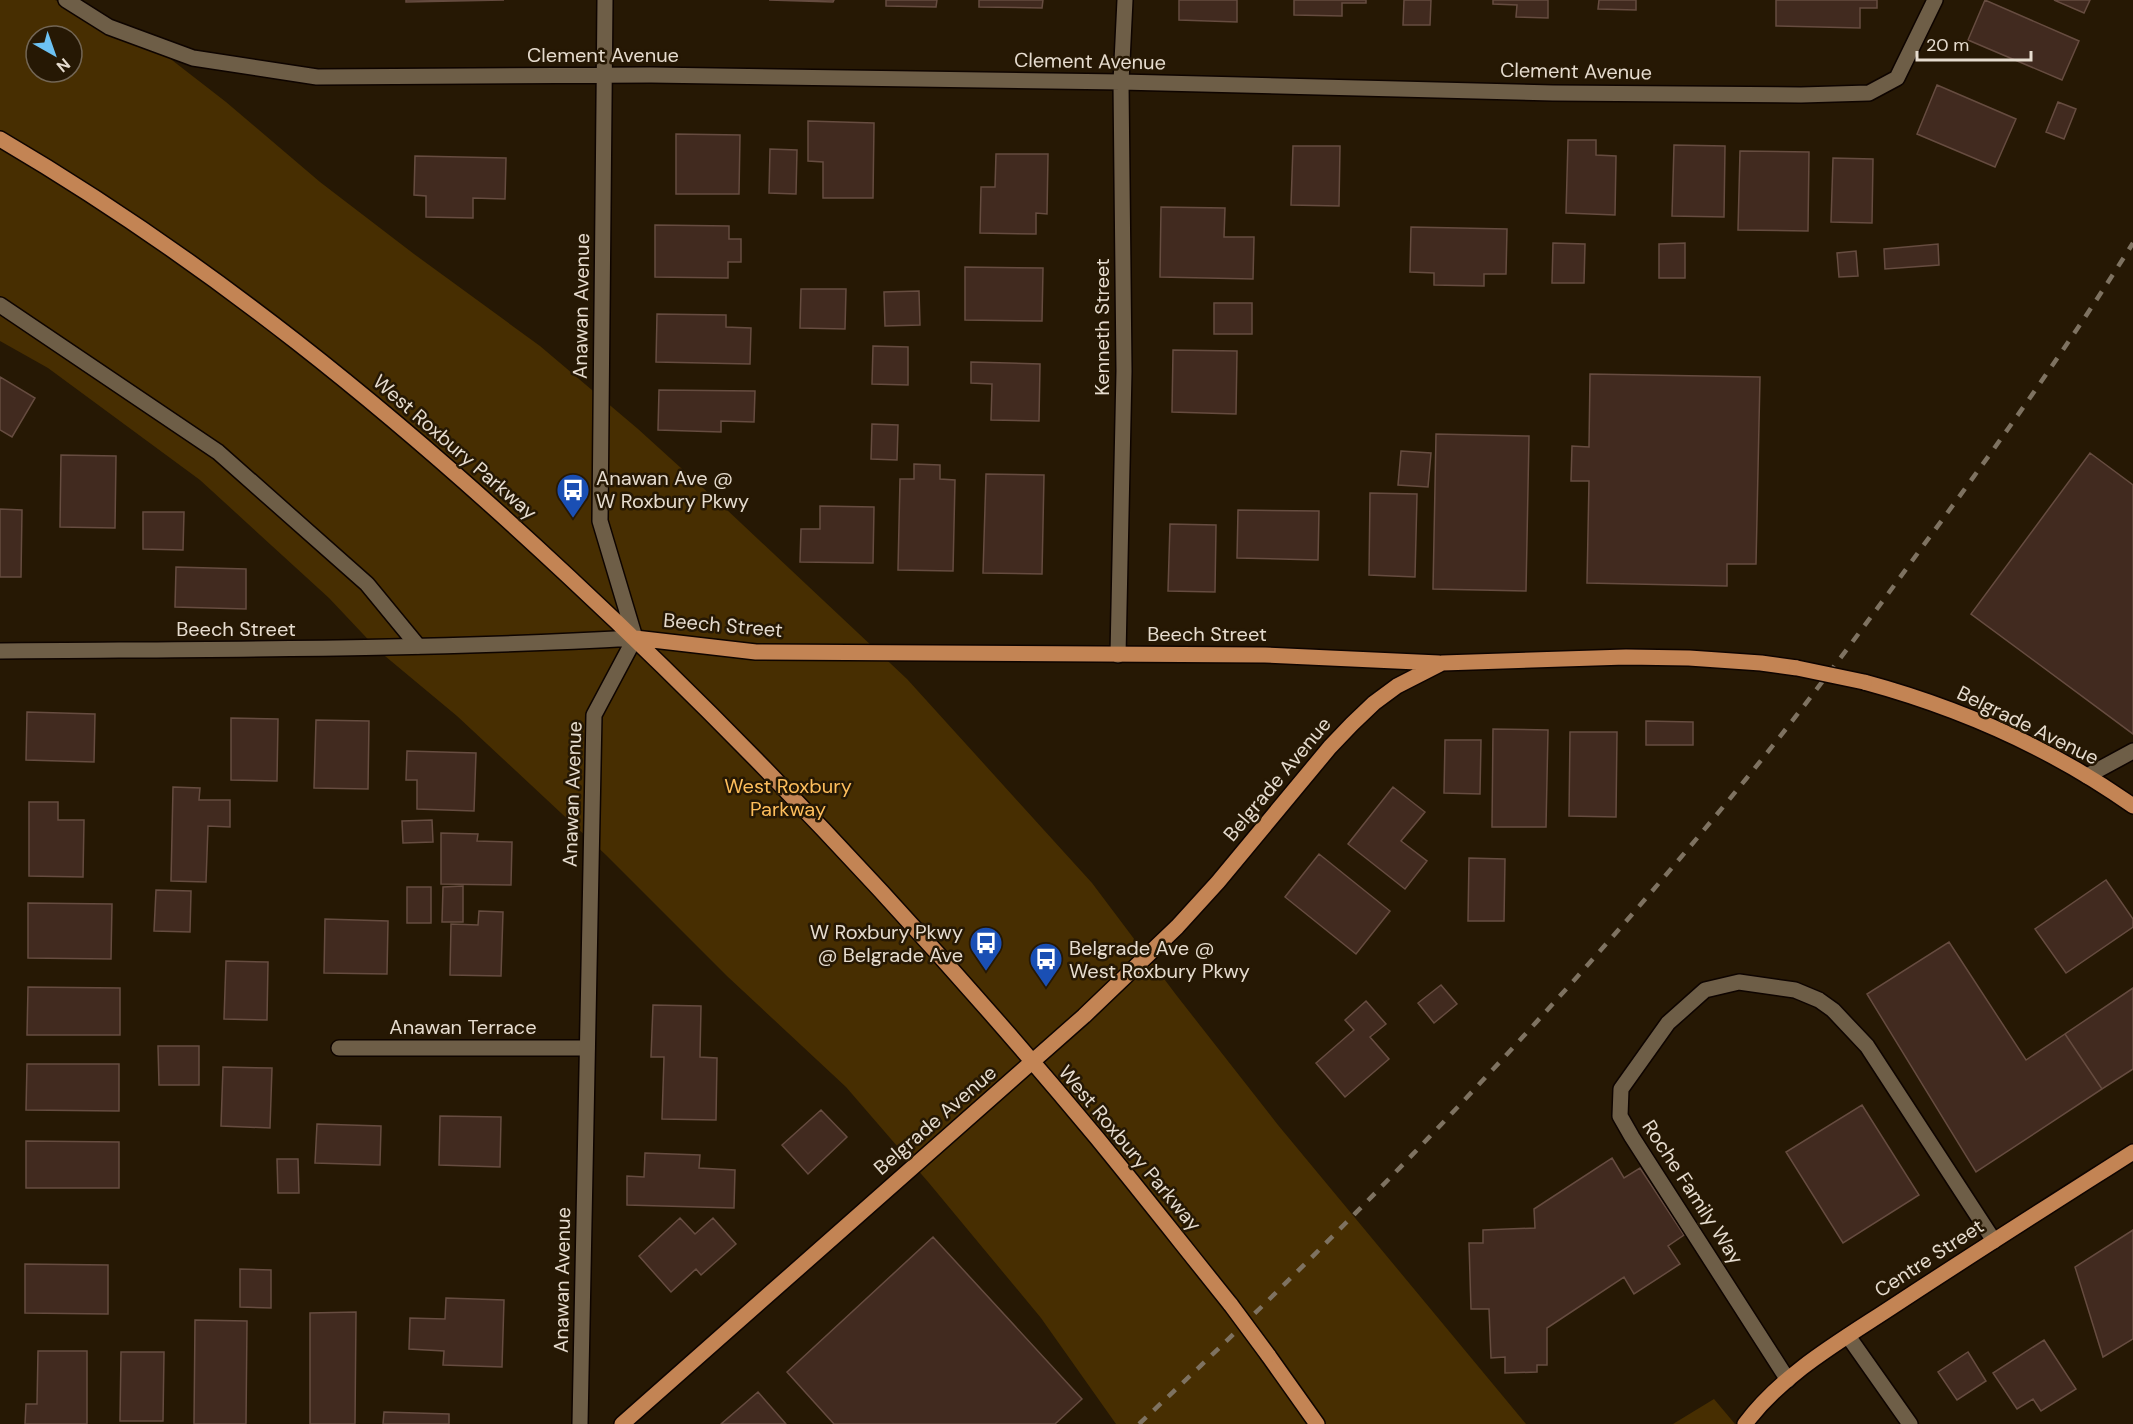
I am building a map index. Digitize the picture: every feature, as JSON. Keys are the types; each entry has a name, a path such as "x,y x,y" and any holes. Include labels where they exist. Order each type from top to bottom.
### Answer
{"main road":[{"name":"West Roxbury Parkway","path":"0,139 55,171 127,218 201,268 267,318 418,441 523,533 635,638 825,831 1032,1063 1097,1138 1231,1305 1317,1424"},
{"name":"Beech Street","path":"635,638 756,652 1265,655 1442,663"},
{"name":"Belgrade Avenue","path":"622,1424 1032,1063 1176,927 1218,882 1352,723 1397,686 1442,663 1575,658 1679,658 1761,663 1797,668 1916,696 1983,722 2087,776 2133,806"},
{"name":"Centre Street","path":"1736,1424 1755,1411 1788,1380 1848,1336 2133,1152"},
{"name":"Centre Street","path":"1745,1424 1755,1411"}],"street":[{"name":"Clement Avenue","path":"66,0 109,27 193,58 317,77 604,75 1121,82 1553,93 1869,93 1897,78 1935,0"},
{"name":"Anawan Avenue","path":"580,1424 594,716 635,638 600,521 605,0"},
{"name":"Kenneth Street","path":"1118,655 1125,371 1121,82 1125,0"},
{"path":"0,305 218,452 367,584 418,646"},
{"name":"Beech Street","path":"0,651 327,650 520,645 635,638"},
{"path":"2087,776 2133,751"},
{"name":"Roche Family Way","path":"1788,1380 1620,1116 1621,1089 1668,1023 1706,990 1739,981 1795,990 1819,1000 1833,1010 1867,1046 1994,1241"},
{"name":"Anawan Terrace","path":"339,1047 587,1048"},
{"path":"1848,1336 1910,1424"}],"green space":[{"name":"West Roxbury Parkway","path":"0,0 55,0 159,50 226,102 320,182 540,346 638,429 725,508 907,679 1092,883 1278,1125 1526,1424 1116,1424 1041,1318 846,1087 728,977 606,855 457,716 379,651 329,598 200,480 48,368 0,341"},
{"path":"1714,1399 1735,1424 1673,1424"}],"building":[{"path":"406,0 504,0 406,2"},
{"path":"769,0 834,0 833,2"},
{"path":"886,0 937,0 936,7 886,6"},
{"path":"979,0 1043,0 1042,8 979,7"},
{"path":"1179,0 1237,0 1237,22 1179,20"},
{"path":"1294,0 1366,0 1366,3 1342,3 1342,16 1294,15"},
{"path":"1404,0 1431,0 1430,25 1403,25"},
{"path":"1493,0 1548,0 1548,18 1516,17 1517,5 1493,4"},
{"path":"1599,0 1636,0 1636,10 1598,9"},
{"path":"1776,0 1877,0 1877,8 1860,8 1860,28 1776,26"},
{"path":"1985,0 2079,41 2062,80 1968,40"},
{"path":"2054,0 2090,0 2084,13"},
{"path":"1937,85 2016,119 1995,167 1917,134"},
{"path":"2058,102 2076,109 2064,139 2046,132"},
{"path":"808,121 874,123 873,198 823,198 823,162 808,161"},
{"path":"676,134 740,135 739,194 676,194"},
{"path":"1568,140 1596,140 1596,155 1616,156 1615,215 1566,213"},
{"path":"1674,145 1725,146 1724,217 1672,216"},
{"path":"1293,146 1340,146 1339,206 1291,205"},
{"path":"770,149 797,150 796,194 769,193"},
{"path":"1740,151 1809,152 1808,231 1738,230"},
{"path":"996,154 1048,154 1047,214 1036,213 1036,234 980,233 981,187 995,187"},
{"path":"415,156 506,158 505,199 473,198 473,218 426,217 426,196 414,195"},
{"path":"1833,158 1873,159 1872,223 1831,222"},
{"path":"1161,207 1225,208 1224,237 1254,237 1253,279 1160,277"},
{"path":"655,225 729,226 729,239 741,239 741,262 728,262 728,278 655,277"},
{"path":"1411,227 1507,229 1506,274 1484,274 1484,286 1434,285 1434,273 1410,272"},
{"path":"1553,243 1585,244 1584,283 1552,283"},
{"path":"1685,243 1685,278 1659,278 1659,244"},
{"path":"1938,244 1939,265 1885,269 1884,249"},
{"path":"1856,251 1858,276 1839,277 1837,253"},
{"path":"965,267 1043,268 1042,321 965,320"},
{"path":"801,289 846,289 845,329 800,328"},
{"path":"919,291 920,325 885,326 884,292"},
{"path":"1214,303 1252,303 1252,334 1214,334"},
{"path":"657,314 726,315 726,327 751,328 750,364 656,362"},
{"path":"873,346 908,347 908,385 872,384"},
{"path":"1173,350 1237,351 1236,414 1172,412"},
{"path":"971,362 1040,364 1039,421 991,420 992,384 971,383"},
{"path":"1590,374 1760,377 1756,564 1727,564 1727,586 1587,583 1589,481 1571,481 1572,446 1589,447"},
{"path":"0,377 35,398 12,437 0,430"},
{"path":"659,390 755,391 754,422 721,421 721,432 658,430"},
{"path":"872,424 898,425 897,460 871,459"},
{"path":"1436,434 1529,436 1526,591 1433,589"},
{"path":"1401,451 1431,453 1428,487 1398,485"},
{"path":"2090,453 2133,485 2133,734 1971,614"},
{"path":"61,455 116,456 115,528 60,527"},
{"path":"914,464 940,465 940,479 955,480 953,571 898,570 900,479 914,479"},
{"path":"986,474 1044,475 1042,574 983,573"},
{"path":"1370,493 1417,494 1415,577 1369,575"},
{"path":"820,506 874,507 873,563 800,562 801,529 820,529"},
{"path":"0,509 22,510 21,577 0,577"},
{"path":"1238,510 1319,511 1318,560 1237,558"},
{"path":"143,512 184,512 183,550 143,549"},
{"path":"1170,524 1216,525 1215,592 1168,591"},
{"path":"176,567 246,569 246,609 175,607"},
{"path":"27,712 95,714 94,762 26,760"},
{"path":"231,718 278,719 277,781 231,780"},
{"path":"316,720 369,721 368,789 314,788"},
{"path":"1646,721 1693,722 1693,745 1646,745"},
{"path":"1493,729 1548,730 1546,827 1492,827"},
{"path":"1570,732 1617,732 1616,817 1569,816"},
{"path":"1445,740 1481,740 1480,794 1444,793"},
{"path":"407,751 476,753 474,811 417,809 417,780 406,780"},
{"path":"173,787 200,788 199,800 230,800 230,827 208,826 206,882 171,881"},
{"path":"1393,787 1425,812 1401,841 1427,861 1405,889 1348,844"},
{"path":"29,802 58,802 58,820 84,820 83,877 29,876"},
{"path":"432,820 433,842 403,843 402,821"},
{"path":"441,833 478,834 477,841 512,842 511,885 441,884"},
{"path":"1319,854 1390,911 1356,954 1285,897"},
{"path":"1469,858 1505,859 1504,921 1468,921"},
{"path":"2106,880 2133,919 2133,927 2066,973 2035,929"},
{"path":"463,886 463,922 442,922 443,887"},
{"path":"407,887 431,887 431,923 407,923"},
{"path":"156,890 191,891 190,932 154,931"},
{"path":"28,903 112,904 111,959 28,958"},
{"path":"479,911 503,912 501,976 450,975 451,924 478,925"},
{"path":"325,919 388,921 387,974 324,973"},
{"path":"1949,942 2026,1060 2065,1034 2102,1089 1976,1172 1867,994"},
{"path":"226,961 268,962 267,1020 224,1019"},
{"path":"1441,985 1457,1004 1434,1023 1418,1003"},
{"path":"28,987 120,988 120,1035 27,1035"},
{"path":"2133,988 2133,1069 2102,1089 2065,1034"},
{"path":"1366,1001 1386,1024 1370,1037 1389,1059 1345,1097 1316,1063 1354,1030 1345,1020"},
{"path":"653,1005 701,1006 700,1057 717,1058 716,1120 662,1119 664,1057 651,1057"},
{"path":"158,1046 199,1046 199,1085 159,1085"},
{"path":"27,1064 119,1064 119,1111 26,1110"},
{"path":"223,1067 272,1068 270,1128 221,1126"},
{"path":"1862,1105 1919,1195 1843,1243 1786,1152"},
{"path":"821,1110 847,1137 808,1174 782,1145"},
{"path":"440,1116 501,1117 500,1167 439,1165"},
{"path":"317,1124 381,1126 380,1165 315,1163"},
{"path":"26,1141 119,1142 119,1188 26,1188"},
{"path":"645,1153 700,1155 699,1168 735,1170 734,1208 627,1205 627,1176 644,1177"},
{"path":"1612,1158 1624,1178 1640,1168 1684,1235 1668,1246 1680,1264 1634,1294 1624,1277 1547,1328 1547,1365 1537,1365 1537,1372 1505,1373 1505,1357 1491,1358 1489,1309 1471,1309 1469,1243 1483,1243 1483,1230 1535,1228 1534,1209"},
{"path":"277,1159 298,1159 299,1193 278,1193"},
{"path":"680,1218 695,1234 713,1218 736,1244 701,1275 696,1269 671,1292 639,1256"},
{"path":"2133,1230 2133,1339 2103,1357 2075,1267"},
{"path":"933,1237 1082,1399 1055,1424 834,1424 787,1372"},
{"path":"25,1264 108,1265 108,1314 25,1313"},
{"path":"240,1269 271,1270 271,1308 240,1307"},
{"path":"446,1298 504,1300 502,1367 443,1365 444,1351 409,1349 410,1318 445,1319"},
{"path":"356,1312 355,1424 310,1424 310,1313"},
{"path":"195,1320 247,1321 246,1424 194,1424"},
{"path":"2044,1340 2076,1389 2041,1411 2033,1399 2017,1409 1993,1373"},
{"path":"38,1351 87,1351 87,1424 25,1424 26,1404 37,1404"},
{"path":"121,1352 164,1352 163,1421 120,1421"},
{"path":"1968,1352 1986,1381 1957,1400 1938,1372"},
{"path":"758,1392 786,1424 721,1424"},
{"path":"384,1412 449,1414 449,1424 383,1424"}],"railway":[{"path":"1139,1424 1377,1192 1529,1030 1675,864 1769,751 1878,608 2030,398 2133,243"}],"place":[{"name":"Anawan Ave @ W Roxbury Pkwy","path":"573,519"},
{"name":"W Roxbury Pkwy @ Belgrade Ave","path":"986,972"},
{"name":"Belgrade Ave @ West Roxbury Pkwy","path":"1046,988"}]}
